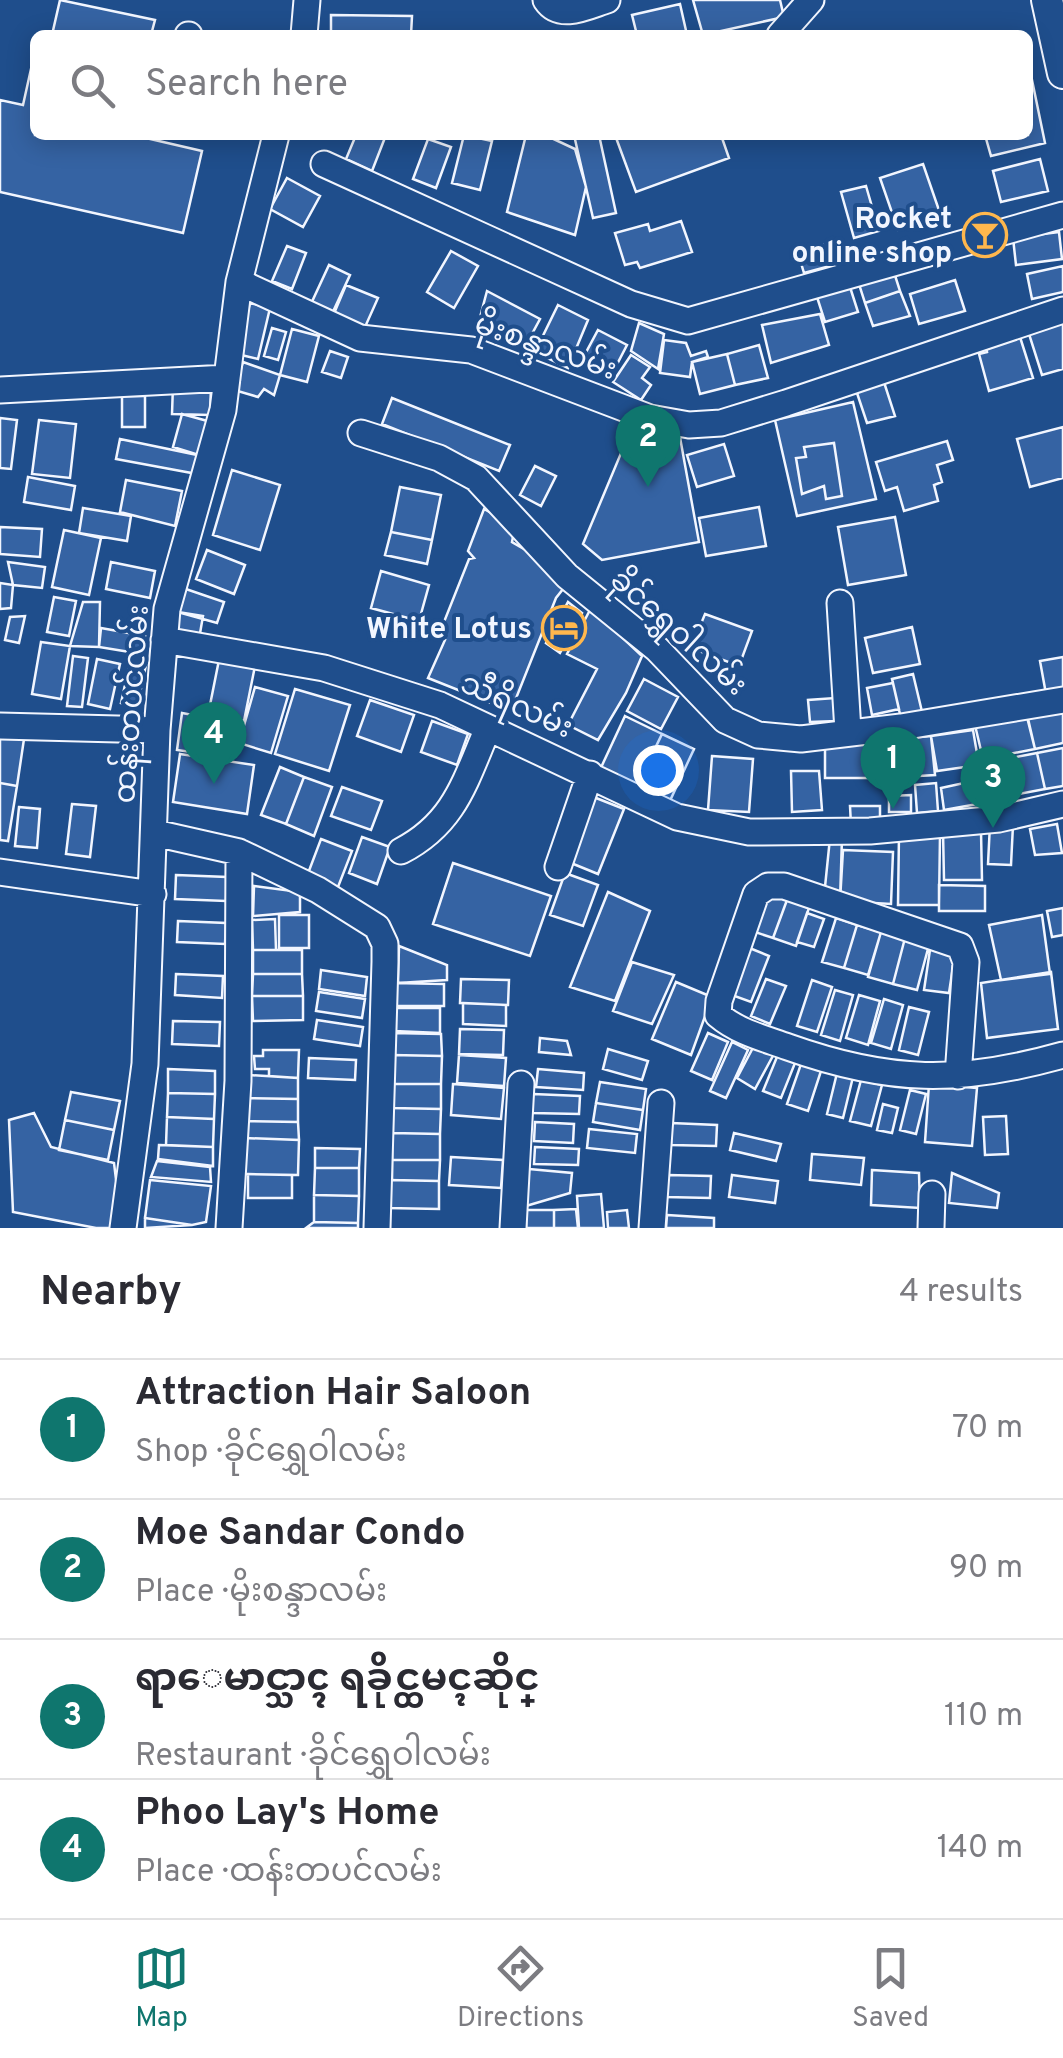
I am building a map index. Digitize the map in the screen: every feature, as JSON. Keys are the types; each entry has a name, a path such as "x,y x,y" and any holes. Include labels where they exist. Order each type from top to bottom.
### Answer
{"main road":[{"path":"1048,0 1063,73"}],"street":[{"path":"305,30 308,0"},
{"path":"546,0 550,7 565,12 607,0"},
{"path":"784,30 811,0"},
{"name":"ထန်းတပင်လမ်း","path":"123,1228 145,1064 157,730 167,609 223,410 239,282 275,140"},
{"path":"324,164 631,304 688,321 1063,215"},
{"name":"မိုးစန္ဒာလမ်း","path":"239,282 360,338 471,350 650,418 689,425 721,422 786,403 1063,310"},
{"path":"0,390 227,378"},
{"name":"ခိုင်ရွှေဝါလမ်း","path":"362,433 439,458 476,478 567,576 657,648 724,720 758,735 800,738 1063,700"},
{"path":"840,603 848,732"},
{"name":"သီရိလမ်း","path":"164,640 324,668 440,705 677,817 750,832 870,831 999,819 1063,804"},
{"path":"0,726 157,730"},
{"path":"400,850 436,829 454,806 488,728"},
{"path":"558,867 590,774"},
{"path":"155,833 239,852 318,890 377,926 385,944 377,1228"},
{"path":"229,1228 238,1081 239,852"},
{"path":"0,872 153,894"},
{"path":"958,1076 966,962 960,946 784,886 768,886 756,894 718,1015 732,1027 846,1066 912,1078 958,1076 1006,1071 1063,1055"},
{"path":"512,1228 521,1084"},
{"path":"652,1228 661,1103"},
{"path":"930,1228 932,1194"}],"building":[{"path":"60,0 155,20 152,30 53,30"},
{"path":"693,0 780,0 784,17 726,30 702,30"},
{"path":"680,4 686,30 636,30 632,15"},
{"path":"331,15 412,16 411,30 331,30"},
{"path":"30,74 30,140 155,140 202,151 183,233 0,192 0,100 23,105"},
{"path":"1033,85 1045,143 991,156 986,140 1033,140"},
{"path":"354,140 384,140 372,171 346,159"},
{"path":"428,140 451,147 436,188 413,179"},
{"path":"463,140 492,141 480,190 452,183"},
{"path":"525,140 556,140 575,149 586,187 575,235 507,212"},
{"path":"575,140 600,140 616,213 593,218"},
{"path":"617,140 723,140 729,158 636,192"},
{"path":"1040,159 1048,191 1001,202 993,171"},
{"path":"923,164 941,216 898,230 880,178"},
{"path":"287,178 320,196 303,227 270,209"},
{"path":"866,186 879,231 854,238 841,192"},
{"path":"681,221 692,252 640,268 637,262 625,265 615,233 648,224 650,231"},
{"path":"1059,232 1062,259 1016,265 1013,238"},
{"path":"823,245 830,266 804,273 798,253"},
{"path":"287,246 306,253 292,289 272,281"},
{"path":"451,251 478,266 454,308 427,292"},
{"path":"329,265 350,275 331,316 310,306"},
{"path":"892,266 900,291 865,303 857,278"},
{"path":"1063,266 1063,292 1032,299 1027,274"},
{"path":"955,280 965,311 919,324 910,294"},
{"path":"346,285 378,298 361,336 330,323"},
{"path":"850,287 858,312 825,322 817,297"},
{"path":"487,291 540,319 526,345 479,321"},
{"path":"900,291 910,316 873,326 865,303"},
{"path":"250,303 270,308 258,359 237,354"},
{"path":"558,305 588,320 568,368 535,352"},
{"path":"820,314 829,345 771,363 762,325"},
{"path":"1063,322 1063,369 1042,375 1029,334"},
{"path":"639,323 664,334 658,369 631,351"},
{"path":"272,328 286,332 278,360 264,356"},
{"path":"292,329 319,336 307,382 280,375"},
{"path":"598,330 627,345 613,372 583,358"},
{"path":"1020,337 1033,378 989,391 979,354 987,352 986,347"},
{"path":"664,340 686,343 691,356 706,351 708,357 692,362 690,377 660,373"},
{"path":"759,345 768,378 735,385 727,354"},
{"path":"330,351 348,357 341,378 322,372"},
{"path":"727,354 735,385 700,394 692,362"},
{"path":"631,355 650,367 642,378 651,385 641,400 613,382"},
{"path":"243,362 280,375 274,395 264,389 258,397 234,390"},
{"path":"882,376 895,416 867,423 854,384"},
{"path":"173,385 211,386 210,415 172,414"},
{"path":"122,396 145,396 145,427 122,427"},
{"path":"392,398 510,445 499,471 382,424"},
{"path":"853,402 876,499 797,516 775,420"},
{"path":"182,414 211,422 202,456 173,447"},
{"path":"637,415 679,432 699,542 602,560 583,544"},
{"path":"0,418 17,420 11,469 0,468"},
{"path":"39,420 76,424 70,478 32,474"},
{"path":"1063,427 1063,478 1030,487 1017,439"},
{"path":"120,439 202,456 197,474 116,459"},
{"path":"947,441 953,460 937,465 942,482 934,485 938,501 904,511 897,487 885,491 876,462"},
{"path":"834,443 842,496 826,499 824,486 802,494 796,458 806,457 804,447"},
{"path":"724,444 734,476 697,487 687,455"},
{"path":"535,466 556,476 541,506 520,495"},
{"path":"232,470 280,485 260,550 213,535"},
{"path":"28,477 75,486 71,510 24,502"},
{"path":"126,480 182,491 175,526 120,512"},
{"path":"400,487 441,495 432,540 391,532"},
{"path":"759,507 766,546 706,556 699,518"},
{"path":"83,508 131,516 127,541 79,533"},
{"path":"484,509 515,526 512,542 524,549 528,541 567,584 556,598 511,711 428,678 445,640 438,637 469,559 474,558 468,551"},
{"path":"895,517 906,575 848,585 838,527"},
{"path":"0,527 42,529 40,557 0,554"},
{"path":"64,530 101,538 89,595 52,587"},
{"path":"391,532 432,540 427,564 385,555"},
{"path":"207,550 245,565 234,594 196,579"},
{"path":"8,562 45,567 42,588 13,585"},
{"path":"111,562 155,571 150,598 106,589"},
{"path":"381,571 429,585 419,621 371,608"},
{"path":"0,583 13,585 11,608 0,609"},
{"path":"183,588 224,602 217,623 178,612"},
{"path":"54,597 76,601 69,636 47,632"},
{"path":"83,602 100,602 99,647 70,646"},
{"name":"White Lotus","path":"568,602 582,613 560,653 546,643"},
{"path":"591,608 642,656 598,740 568,725 597,669 567,654"},
{"path":"178,612 203,616 198,645 173,641"},
{"path":"705,614 752,631 739,666 691,648"},
{"path":"25,616 19,643 5,640 10,617"},
{"path":"912,627 920,664 873,673 865,638"},
{"path":"101,628 145,636 142,654 99,647"},
{"path":"41,642 70,646 61,699 32,694"},
{"path":"220,655 256,661 244,721 208,715"},
{"path":"73,656 88,658 82,707 67,706"},
{"path":"1063,657 1063,691 1046,694 1040,661"},
{"path":"97,659 120,664 110,709 88,704"},
{"path":"130,662 146,665 137,707 121,703"},
{"path":"913,674 923,716 902,723 892,679"},
{"path":"644,679 678,697 661,729 627,711"},
{"path":"893,683 899,709 872,715 867,688"},
{"path":"255,687 288,696 271,753 239,743"},
{"path":"295,689 350,705 329,771 275,754"},
{"path":"835,698 837,721 810,722 808,700"},
{"path":"370,700 414,715 401,752 357,736"},
{"path":"1063,705 1063,743 1035,749 1026,713"},
{"path":"1026,710 1035,749 983,759 974,721"},
{"path":"182,713 231,722 227,757 177,750"},
{"path":"625,716 662,734 635,790 598,774"},
{"path":"432,721 468,734 457,765 421,752"},
{"path":"973,730 979,765 937,771 931,736"},
{"path":"662,734 694,749 668,805 635,790"},
{"path":"0,735 24,739 17,786 0,783"},
{"path":"931,736 935,775 884,778 883,740"},
{"path":"883,740 884,778 825,778 825,741"},
{"path":"1063,748 1063,786 1045,789 1037,753"},
{"path":"1037,753 1045,789 992,799 985,763"},
{"path":"180,754 254,765 247,814 173,802"},
{"path":"712,756 753,759 749,812 708,810"},
{"path":"280,767 304,777 286,824 261,815"},
{"path":"791,771 819,771 822,810 792,812"},
{"path":"304,777 332,787 314,836 286,824"},
{"path":"978,780 983,803 944,810 941,788"},
{"path":"0,783 17,786 8,841 0,840"},
{"path":"936,783 938,811 917,813 915,785"},
{"path":"342,787 382,801 371,830 331,816"},
{"path":"911,795 911,812 889,812 889,796"},
{"path":"591,796 624,809 598,874 566,861"},
{"path":"72,804 96,806 90,857 66,854"},
{"path":"850,806 880,806 880,824 851,825"},
{"path":"19,807 40,809 37,848 15,846"},
{"path":"990,824 1013,825 1011,865 988,864"},
{"path":"1057,824 1062,853 1035,855 1030,829"},
{"path":"943,831 981,831 982,880 944,880"},
{"path":"899,834 940,835 939,905 898,905"},
{"path":"362,837 390,847 377,884 349,873"},
{"path":"830,838 842,838 840,901 818,894 825,887"},
{"path":"321,839 352,851 338,887 307,876"},
{"path":"843,850 893,852 891,904 840,901"},
{"path":"453,863 551,896 530,956 433,924"},
{"path":"565,873 598,885 583,926 550,915"},
{"path":"176,875 227,877 226,901 175,899"},
{"path":"939,885 985,886 985,911 939,911"},
{"path":"254,886 300,892 300,912 253,916"},
{"path":"608,892 650,911 615,1001 570,987"},
{"path":"766,892 787,900 773,938 752,931"},
{"path":"787,900 809,908 796,946 773,938"},
{"path":"1063,908 1063,935 1052,937 1047,911"},
{"path":"807,913 824,919 814,947 797,942"},
{"path":"279,915 309,915 309,948 279,948"},
{"path":"1042,915 1050,974 1001,980 989,925"},
{"path":"836,918 857,925 844,968 822,962"},
{"path":"275,919 276,950 253,950 252,920"},
{"path":"178,921 226,923 225,944 177,942"},
{"path":"857,925 881,932 868,975 844,968"},
{"path":"881,932 905,938 893,984 868,977"},
{"path":"905,938 929,945 917,990 893,984"},
{"path":"931,943 956,947 949,993 924,990"},
{"path":"399,946 447,965 447,980 398,983"},
{"path":"747,947 769,956 751,1002 729,994"},
{"path":"253,950 302,950 302,974 253,974"},
{"path":"632,962 674,975 652,1024 613,1011"},
{"path":"321,970 367,977 365,996 319,989"},
{"path":"1051,972 1058,1029 987,1038 981,983"},
{"path":"176,974 223,976 222,998 175,995"},
{"path":"253,974 302,974 303,996 252,996"},
{"path":"461,979 509,980 508,1005 460,1003"},
{"path":"766,979 786,986 770,1024 751,1016"},
{"path":"812,980 832,987 817,1032 797,1026"},
{"path":"676,982 712,997 691,1055 652,1039"},
{"path":"394,983 444,984 444,1006 393,1006"},
{"path":"835,990 853,995 840,1041 821,1035"},
{"path":"319,992 365,999 362,1018 316,1011"},
{"path":"859,995 880,1001 868,1045 846,1038"},
{"path":"252,996 303,996 303,1020 253,1021"},
{"path":"884,999 903,1005 891,1049 871,1043"},
{"path":"463,1003 506,1005 506,1026 463,1024"},
{"path":"909,1007 929,1012 918,1055 899,1050"},
{"path":"393,1008 440,1008 440,1033 394,1031"},
{"path":"317,1020 363,1027 360,1046 314,1039"},
{"path":"173,1021 220,1022 219,1046 172,1044"},
{"path":"460,1029 504,1030 503,1055 459,1054"},
{"path":"393,1033 441,1034 442,1056 393,1055"},
{"path":"708,1033 728,1042 712,1080 691,1071"},
{"path":"540,1038 567,1041 571,1055 539,1052"},
{"path":"732,1042 748,1050 726,1098 710,1091"},
{"path":"756,1042 775,1052 755,1089 737,1078"},
{"path":"608,1049 648,1061 642,1080 603,1069"},
{"path":"263,1050 299,1050 298,1078 269,1076 269,1069 255,1069 254,1056 263,1056"},
{"path":"779,1052 795,1063 781,1098 763,1091"},
{"path":"391,1055 442,1056 441,1084 391,1084"},
{"path":"459,1055 506,1058 504,1086 457,1083"},
{"path":"309,1058 356,1060 355,1080 308,1078"},
{"path":"801,1064 821,1071 808,1111 787,1104"},
{"path":"168,1069 215,1071 215,1094 168,1093"},
{"path":"538,1069 584,1073 583,1090 536,1087"},
{"path":"837,1073 853,1077 843,1118 827,1114"},
{"path":"248,1075 298,1078 298,1099 247,1098"},
{"path":"861,1080 882,1085 871,1126 850,1121"},
{"path":"600,1082 646,1089 643,1110 596,1103"},
{"path":"391,1084 441,1084 441,1109 391,1108"},
{"path":"453,1084 504,1088 501,1119 451,1115"},
{"path":"929,1084 977,1088 972,1146 925,1142"},
{"path":"910,1090 926,1094 916,1134 900,1130"},
{"path":"71,1092 120,1101 114,1130 65,1120"},
{"path":"168,1093 215,1094 214,1119 167,1117"},
{"path":"533,1094 580,1096 579,1114 532,1113"},
{"path":"247,1098 298,1099 298,1122 246,1121"},
{"path":"596,1103 643,1110 640,1130 593,1122"},
{"path":"883,1104 898,1108 892,1133 877,1130"},
{"path":"391,1108 441,1109 440,1134 392,1133"},
{"path":"34,1113 51,1147 114,1163 122,1228 96,1228 13,1212 9,1120"},
{"path":"1006,1116 1008,1154 985,1155 983,1117"},
{"path":"167,1117 214,1119 213,1147 166,1145"},
{"path":"65,1120 114,1130 108,1160 59,1150"},
{"path":"246,1121 298,1122 299,1140 244,1138"},
{"path":"535,1122 574,1124 573,1143 534,1141"},
{"path":"671,1123 717,1125 716,1146 671,1145"},
{"path":"589,1129 637,1134 635,1153 587,1148"},
{"path":"392,1133 440,1134 440,1160 392,1160"},
{"path":"734,1133 781,1144 776,1161 730,1150"},
{"path":"244,1138 299,1140 298,1175 243,1174"},
{"path":"159,1145 213,1147 213,1166 158,1159"},
{"path":"535,1147 579,1149 578,1165 534,1164"},
{"path":"315,1148 360,1149 359,1168 315,1168"},
{"path":"812,1154 864,1158 861,1185 810,1180"},
{"path":"451,1157 503,1160 501,1188 449,1185"},
{"path":"392,1160 440,1160 439,1181 392,1180"},
{"path":"157,1161 210,1167 211,1182 151,1177"},
{"path":"315,1168 359,1168 359,1196 314,1195"},
{"path":"529,1169 572,1173 570,1193 526,1206"},
{"path":"872,1170 919,1173 920,1208 871,1205"},
{"path":"952,1173 999,1193 997,1208 949,1203"},
{"path":"248,1174 292,1175 292,1198 248,1198"},
{"path":"667,1175 711,1176 710,1198 666,1197"},
{"path":"732,1175 778,1181 775,1203 729,1197"},
{"path":"150,1180 211,1186 206,1222 192,1225 145,1218"},
{"path":"387,1180 439,1181 439,1209 387,1208"},
{"path":"601,1194 604,1228 579,1228 577,1196"},
{"path":"314,1195 359,1196 358,1223 314,1222"},
{"path":"576,1209 578,1228 554,1228 554,1210"},
{"path":"526,1210 554,1210 554,1228 526,1228"},
{"path":"627,1210 629,1228 608,1228 607,1212"},
{"path":"667,1215 714,1218 714,1228 666,1228"},
{"path":"145,1218 192,1225 145,1228"},
{"path":"314,1222 358,1223 358,1228 306,1228"}],"place":[{"name":"Rocket online shop","path":"985,235"},
{"name":"Moe Sandar Condo","path":"648,487"},
{"name":"White Lotus","path":"564,628"},
{"name":"Phoo Lay's Home","path":"214,784"},
{"name":"Attraction Hair Saloon","path":"893,809"},
{"name":"ရာေမာင္သာၚ ရခိုင္ထမင္ၚဆိုင္","path":"993,828"}]}
